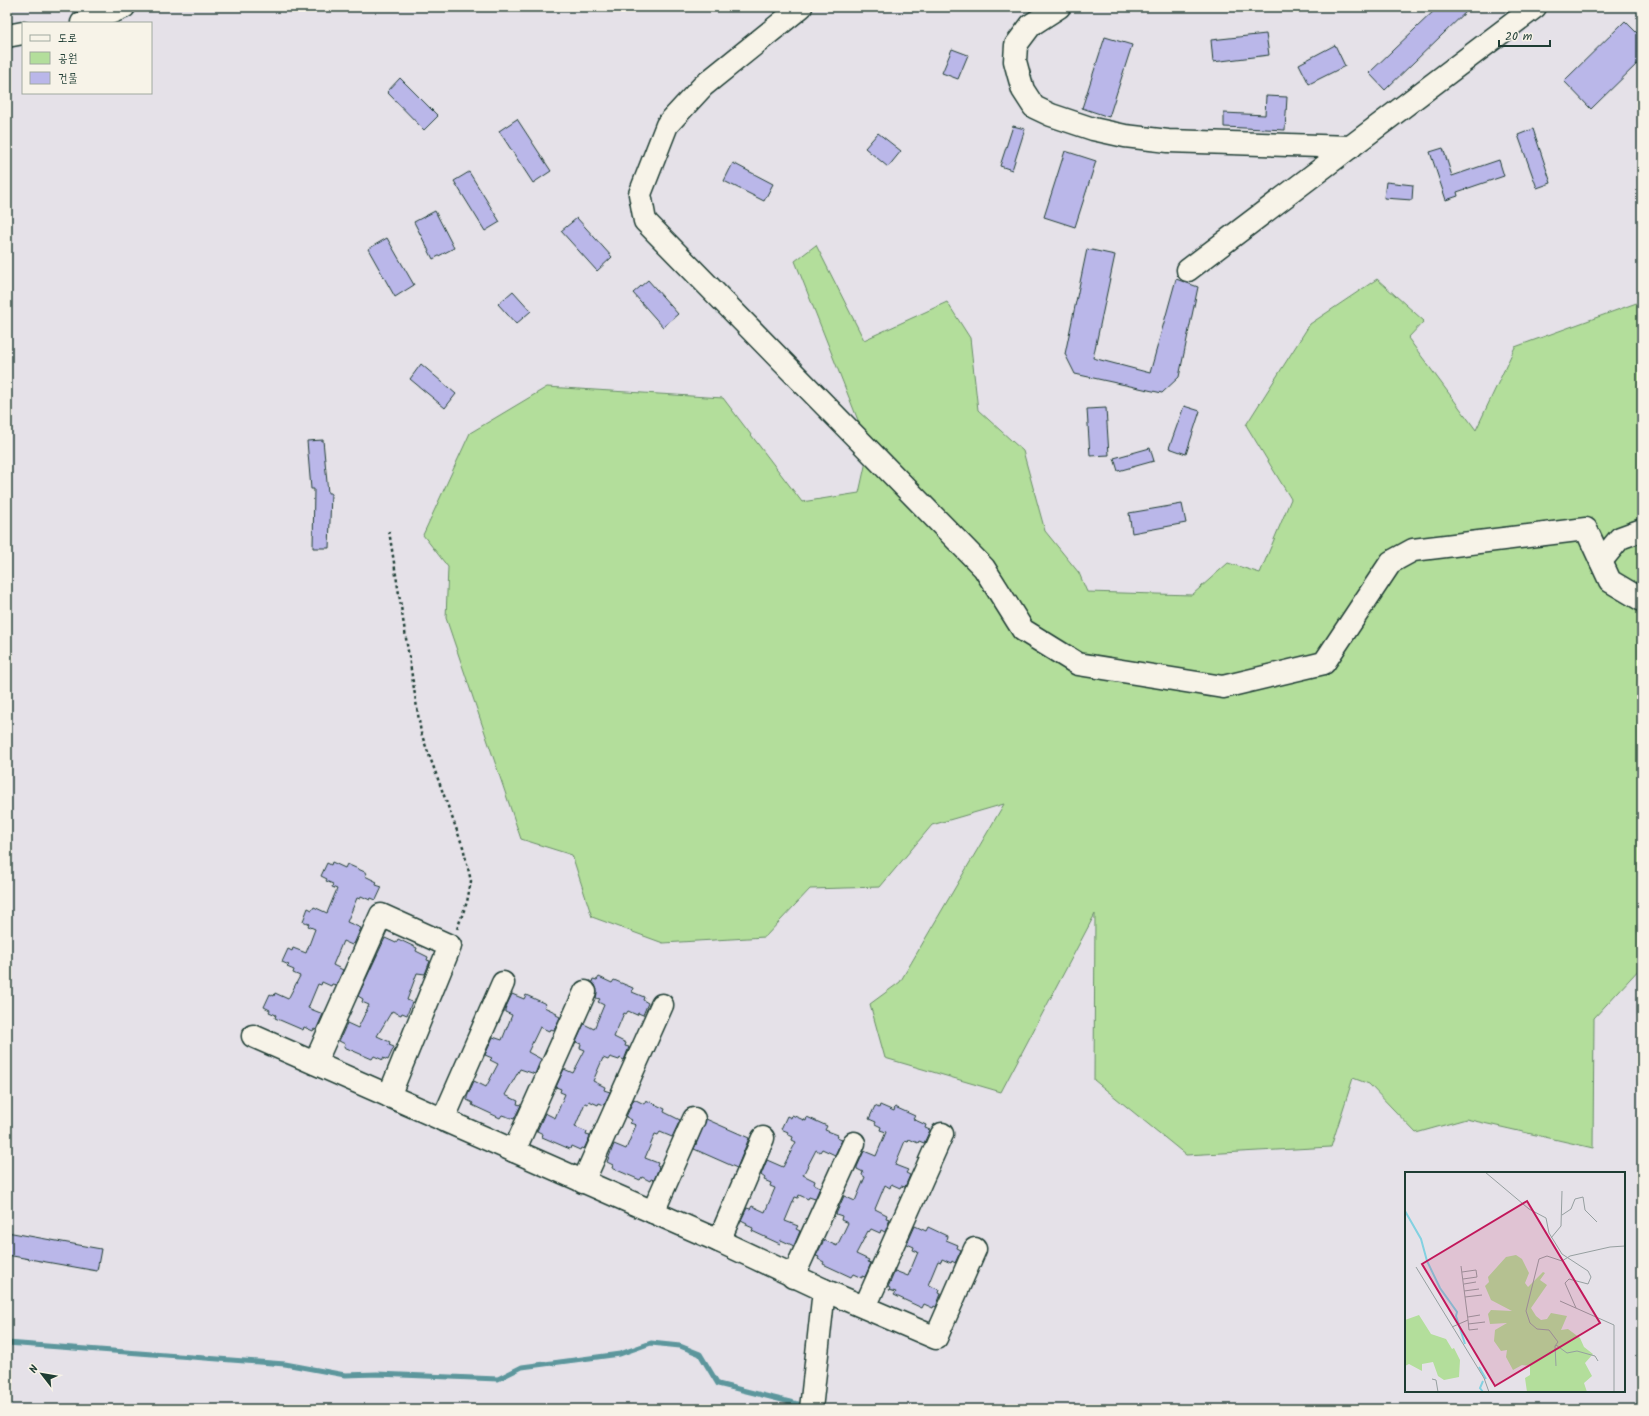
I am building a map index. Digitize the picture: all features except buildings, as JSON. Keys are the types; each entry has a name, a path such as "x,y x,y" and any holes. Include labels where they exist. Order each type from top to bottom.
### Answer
{"street":[{"path":"90,22 124,7"},
{"path":"801,7 703,86 667,125 640,194 645,221 984,568 1024,630 1078,664 1223,687 1324,663 1391,562 1413,550 1586,529 1610,581 1642,600"},
{"path":"1059,7 1031,26 1016,45 1015,61 1018,76 1023,90 1034,107 1051,115 1093,129 1125,136 1168,141 1350,147"},
{"path":"1188,270 1535,7"},
{"path":"7,36 22,33"},
{"path":"1601,561 1620,538 1642,530"},
{"path":"315,1063 381,916 450,946 389,1096"},
{"path":"443,1120 503,983"},
{"path":"514,1151 585,992"},
{"path":"584,1182 662,1006"},
{"path":"253,1036 719,1241 793,1277 936,1338 975,1249"},
{"path":"653,1212 694,1119"},
{"path":"865,1307 942,1134"},
{"path":"719,1241 763,1138"},
{"path":"793,1277 854,1143"},
{"path":"811,1406 824,1290"}],"path":[{"path":"389,531 421,733 463,847 471,881 467,902 450,946"}],"green space":[{"path":"816,245 864,340 947,302 970,338 978,410 1023,451 1045,531 1079,573 1087,592 1192,595 1228,563 1260,573 1291,499 1246,425 1310,324 1377,279 1424,321 1408,338 1476,430 1515,347 1642,301 1642,966 1594,1018 1593,1148 1466,1119 1416,1133 1369,1084 1353,1078 1331,1147 1186,1155 1094,1080 1095,914 1001,1092 885,1058 870,1004 900,982 1004,804 932,825 880,887 810,889 765,937 663,943 592,917 572,855 521,839 446,618 448,567 423,535 470,433 547,387 723,398 802,502 859,493 869,448 795,261"}],"waterway":[{"path":"7,1343 285,1364 345,1375 377,1374 498,1379 522,1367 620,1354 651,1343 680,1346 700,1354 718,1384 806,1406"}]}
